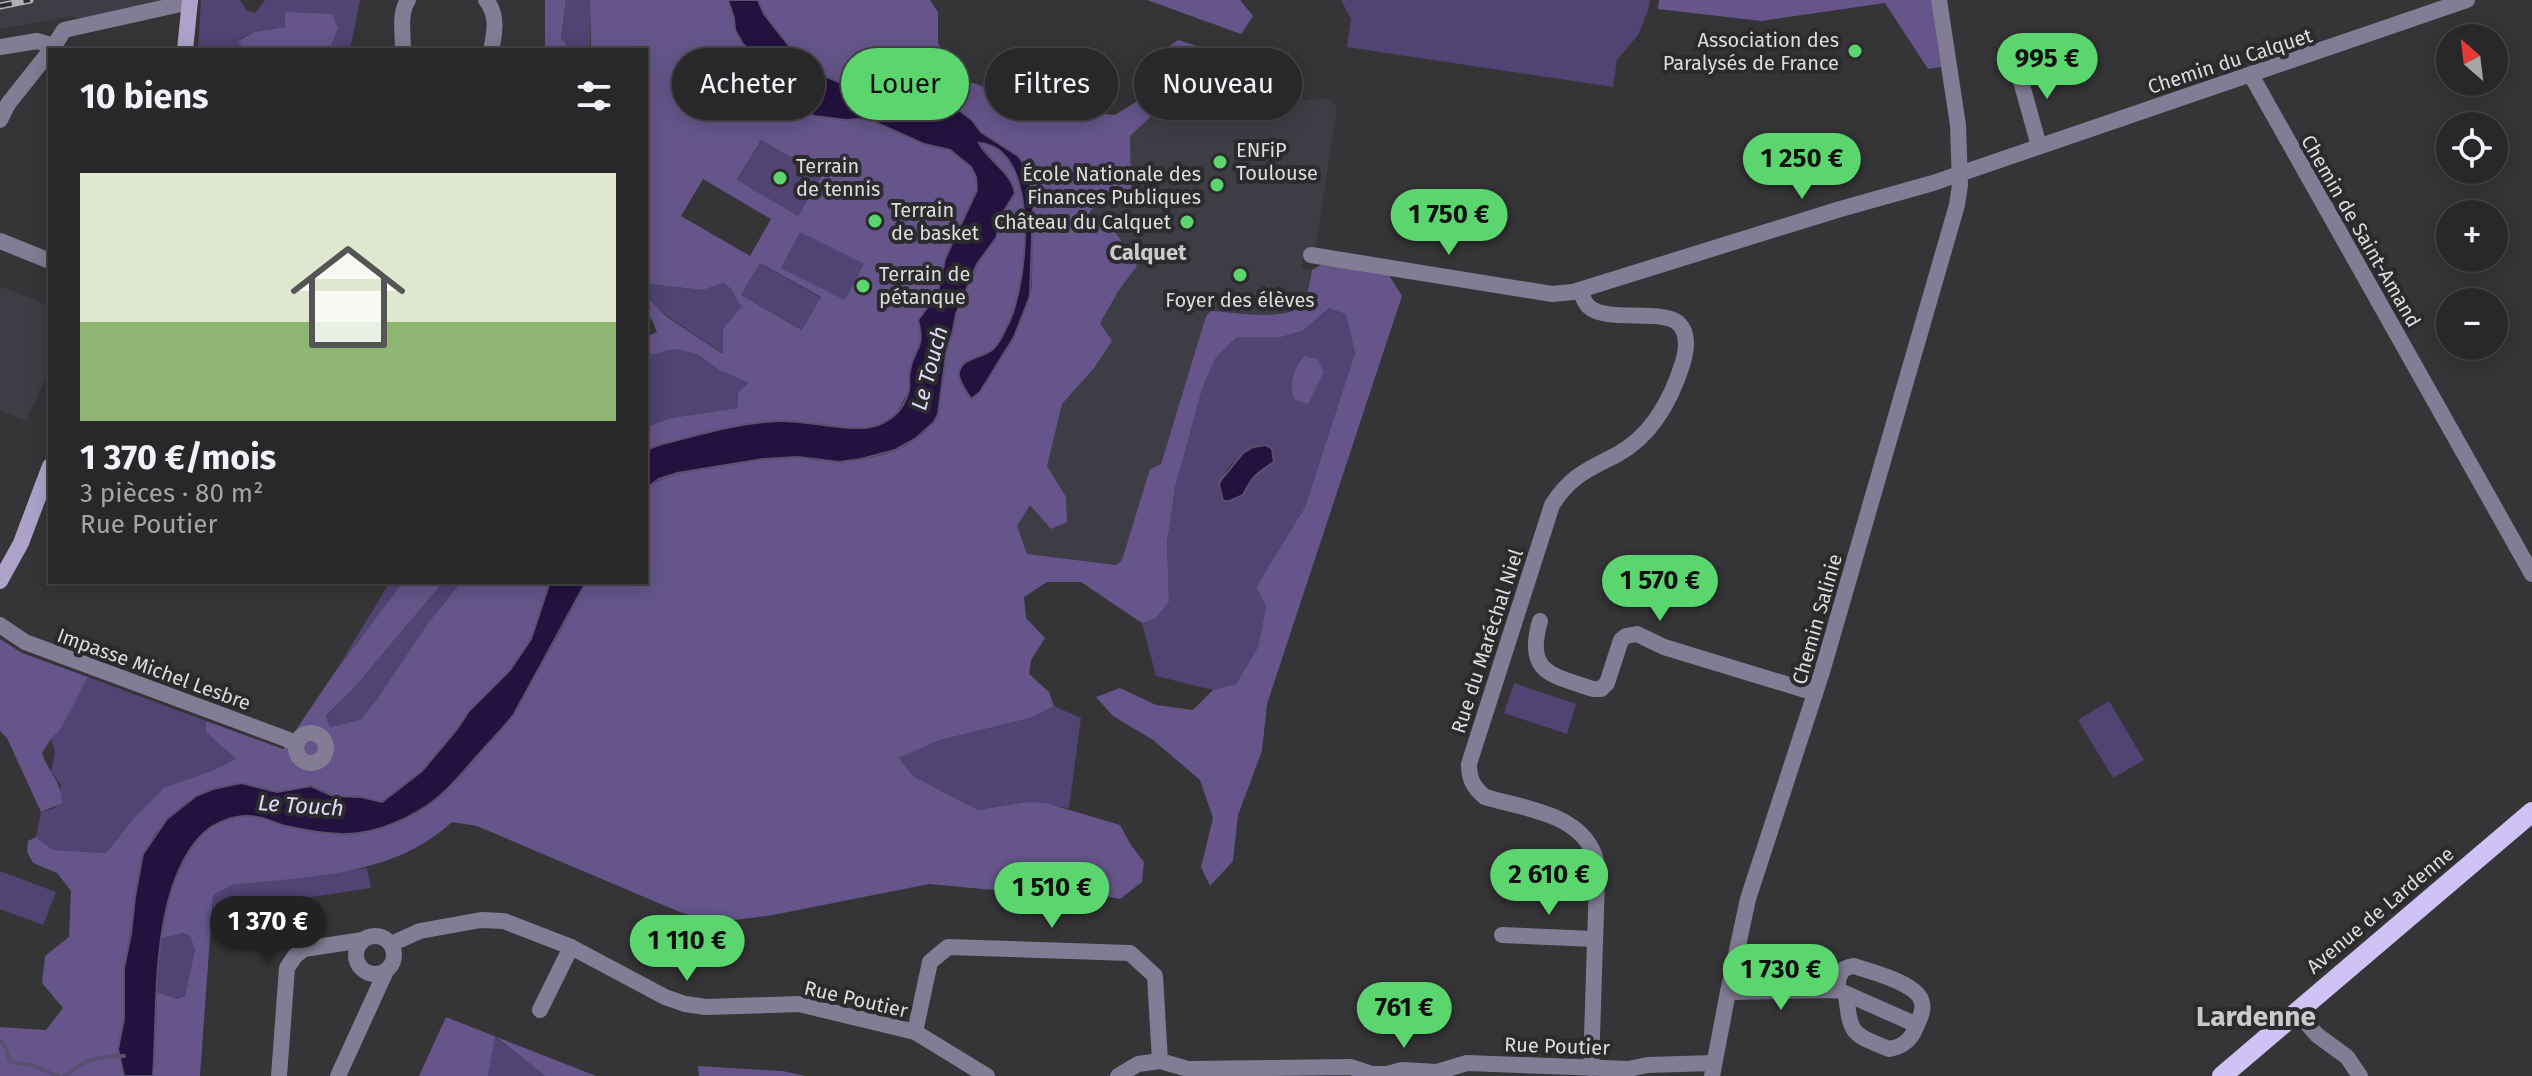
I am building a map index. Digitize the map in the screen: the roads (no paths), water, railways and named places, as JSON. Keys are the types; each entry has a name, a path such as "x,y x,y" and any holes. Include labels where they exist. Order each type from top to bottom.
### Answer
{"main road":[{"name":"Avenue de Lardenne","path":"2222,1076 2532,812"}],"street":[{"path":"403,48 402,11 408,0"},
{"path":"486,0 495,15 491,48"},
{"name":"Chemin Salinie","path":"1713,1070 1748,899 1815,693 1957,205 1960,173 1958,125 1939,0"},
{"name":"Chemin du Calquet","path":"1311,255 1552,294 1580,290 1960,173 2467,0"},
{"path":"52,48 64,30 190,1 185,48"},
{"path":"0,47 37,41 49,48"},
{"path":"0,120 8,104 48,53"},
{"path":"2017,67 2039,146"},
{"name":"Chemin de Saint-Amand","path":"2251,75 2532,574"},
{"path":"0,241 48,260"},
{"name":"Rue du Maréchal Niel","path":"1580,290 1584,301 1592,309 1638,317 1664,317 1677,323 1685,333 1685,353 1668,400 1650,426 1620,453 1582,471 1561,491 1552,505 1469,764 1469,774 1477,790 1485,797 1565,821 1581,834 1594,855 1597,880 1591,1068"},
{"path":"0,581 21,543 48,471"},
{"path":"1540,621 1534,642 1535,656 1546,671 1593,689 1601,689 1607,683 1621,640 1637,634 1664,647 1815,693"},
{"name":"Impasse Michel Lesbre","path":"0,625 25,642 297,743"},
{"name":"Rue Poutier","path":"279,1076 287,968 304,949 372,936 382,937 391,944 420,931 481,920 504,921 571,947 665,997 685,1004 706,1007 799,1004 915,1032 987,1076"},
{"path":"1502,935 1594,939"},
{"path":"363,940 357,948 359,967 367,973 386,971"},
{"path":"338,1076 392,963 394,953 391,944"},
{"path":"540,1010 571,947"},
{"path":"915,1032 930,962 948,947 1130,953 1155,976 1160,1061"},
{"path":"1854,966 1913,988 1923,1008 1917,1025 1908,1041 1896,1048 1889,1049 1859,1037 1850,1026 1837,980 1842,971 1854,966"},
{"path":"1728,992 1842,992 1917,1025"},
{"path":"2297,1012 2317,1035 2340,1050 2360,1076"},
{"name":"Rue Poutier","path":"1118,1076 1138,1064 1160,1061 1188,1069 1351,1067 1372,1074 1402,1070 1437,1072 1467,1063 1628,1069 1648,1065 1713,1070"}],"water":[{"path":"728,0 758,0 764,14 791,48 747,48 735,30"},
{"path":"825,76 841,82 841,119 825,117"},
{"name":"Le Touch","path":"969,118 981,132 1018,156 1023,163 1033,207 1030,296 1014,337 980,392 971,399 959,372 964,363 993,349 1014,310 1024,254 1025,223 1013,168 999,151 979,143 1009,178 1015,193 1003,213 996,238 977,264 956,314 934,422 915,439 895,450 861,459 839,462 798,457 763,459 677,473 648,487 648,449 659,445 765,422 869,427 894,416 902,407 920,343 918,320 938,293 945,259 977,190 976,177 971,167 950,150 924,144 877,123 863,120"},
{"path":"1266,445 1272,449 1274,462 1256,476 1243,495 1223,501 1219,485 1221,480 1243,453"},
{"name":"Le Touch","path":"549,584 585,584 514,714 454,782 427,806 393,823 359,833 313,831 249,816 216,824 202,834 182,864 164,921 159,953 153,1076 124,1076 118,1049 124,1019 124,968 135,897 143,854 167,819 196,796 241,783 277,792 311,786 333,796 361,797 382,802 422,771 469,711 510,670 531,639"}],"waterway":[{"path":"0,1041 10,1062 31,1065 58,1076"},
{"path":"65,1076 92,1060 124,1056"}],"railway":[{"path":"0,6 30,0"}],"place":[{"name":"Association des Paralysés de France","path":"1855,51"},
{"name":"ENFiP Toulouse","path":"1220,162"},
{"name":"Terrain de tennis","path":"780,178"},
{"name":"École Nationale des Finances Publiques","path":"1217,185"},
{"name":"Terrain de basket","path":"875,221"},
{"name":"Château du Calquet","path":"1187,222"},
{"name":"Foyer des élèves","path":"1240,275"},
{"name":"Terrain de pétanque","path":"863,286"}],"district":[{"name":"Calquet","path":"1148,252"},
{"name":"Lardenne","path":"2256,1016"}]}
